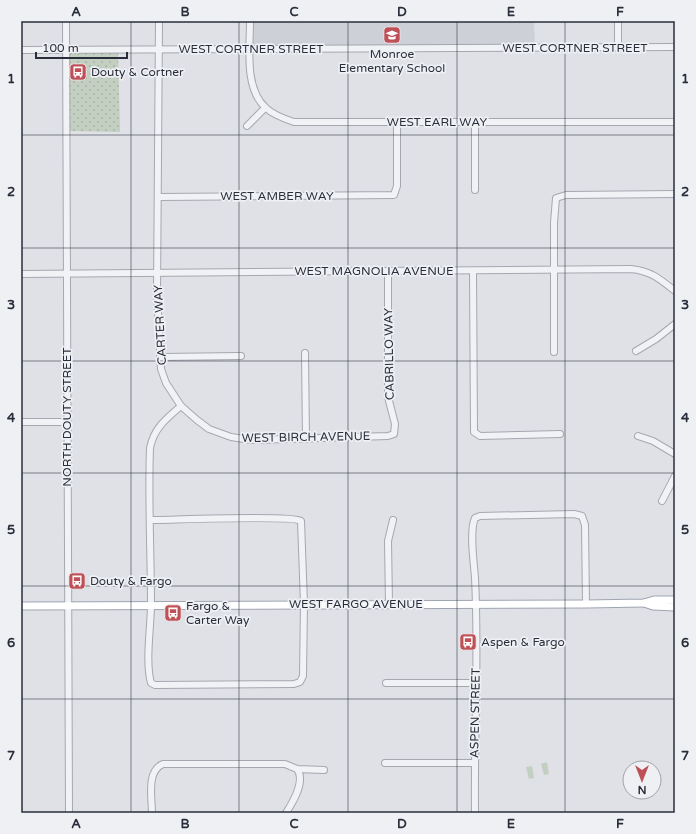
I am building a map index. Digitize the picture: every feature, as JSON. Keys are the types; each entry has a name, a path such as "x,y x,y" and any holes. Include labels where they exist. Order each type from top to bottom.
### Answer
{"main road":[{"name":"WEST FARGO AVENUE","path":"21,606 586,604 644,603 654,600 675,600"},
{"name":"WEST FARGO AVENUE","path":"644,603 653,606 675,607"}],"street":[{"name":"NORTH DOUTY STREET","path":"66,21 68,813"},
{"name":"CARTER WAY","path":"159,21 159,197 157,273 162,375 181,406"},
{"path":"247,126 265,108 257,96 251,79 250,21"},
{"path":"618,21 618,48"},
{"name":"WEST CORTNER STREET","path":"21,50 675,48"},
{"name":"WEST EARL WAY","path":"265,108 294,122 675,122"},
{"path":"475,122 475,190"},
{"name":"WEST AMBER WAY","path":"159,197 387,196 395,194 397,186 397,123"},
{"path":"554,352 554,202 556,198 566,195 675,194"},
{"name":"WEST MAGNOLIA AVENUE","path":"21,274 644,270 675,291"},
{"name":"CABRILLO WAY","path":"388,271 388,397 395,424 394,434"},
{"path":"473,271 473,428 475,434 480,436 560,434"},
{"path":"636,351 656,339 675,324"},
{"path":"305,353 306,440"},
{"path":"161,357 241,356"},
{"path":"150,520 297,519 301,521 304,604 303,676 300,682 287,684 152,684 150,680 149,653 151,605 149,462 152,438 158,427 181,406"},
{"name":"WEST BIRCH AVENUE","path":"181,406 209,429 231,437 251,440 306,440 388,436 394,434"},
{"path":"21,422 67,422"},
{"path":"638,436 653,441 675,454"},
{"path":"662,502 675,476"},
{"name":"ASPEN STREET","path":"475,813 476,604 473,524 475,518 480,516 574,514 582,516 585,525 586,604"},
{"path":"389,604 388,540 393,520"},
{"path":"386,683 476,683"},
{"path":"385,764 475,763"},
{"path":"152,813 152,780 154,770 163,764 285,764 297,769 324,770"},
{"path":"286,813 295,797 300,778 297,769"}],"shaded area":[{"name":"Monroe Elementary School","path":"250,21 534,21 535,48 250,49"}],"green space":[{"path":"118,49 120,132 67,131 66,50"},
{"path":"547,762 549,774 544,775 541,764"},
{"path":"532,766 534,778 529,779 526,767"}],"place":[{"name":"Monroe Elementary School","path":"392,35"},
{"name":"Douty & Cortner","path":"78,72"},
{"name":"Douty & Fargo","path":"77,581"},
{"name":"Fargo & Carter Way","path":"173,613"},
{"name":"Aspen & Fargo","path":"468,642"}]}
